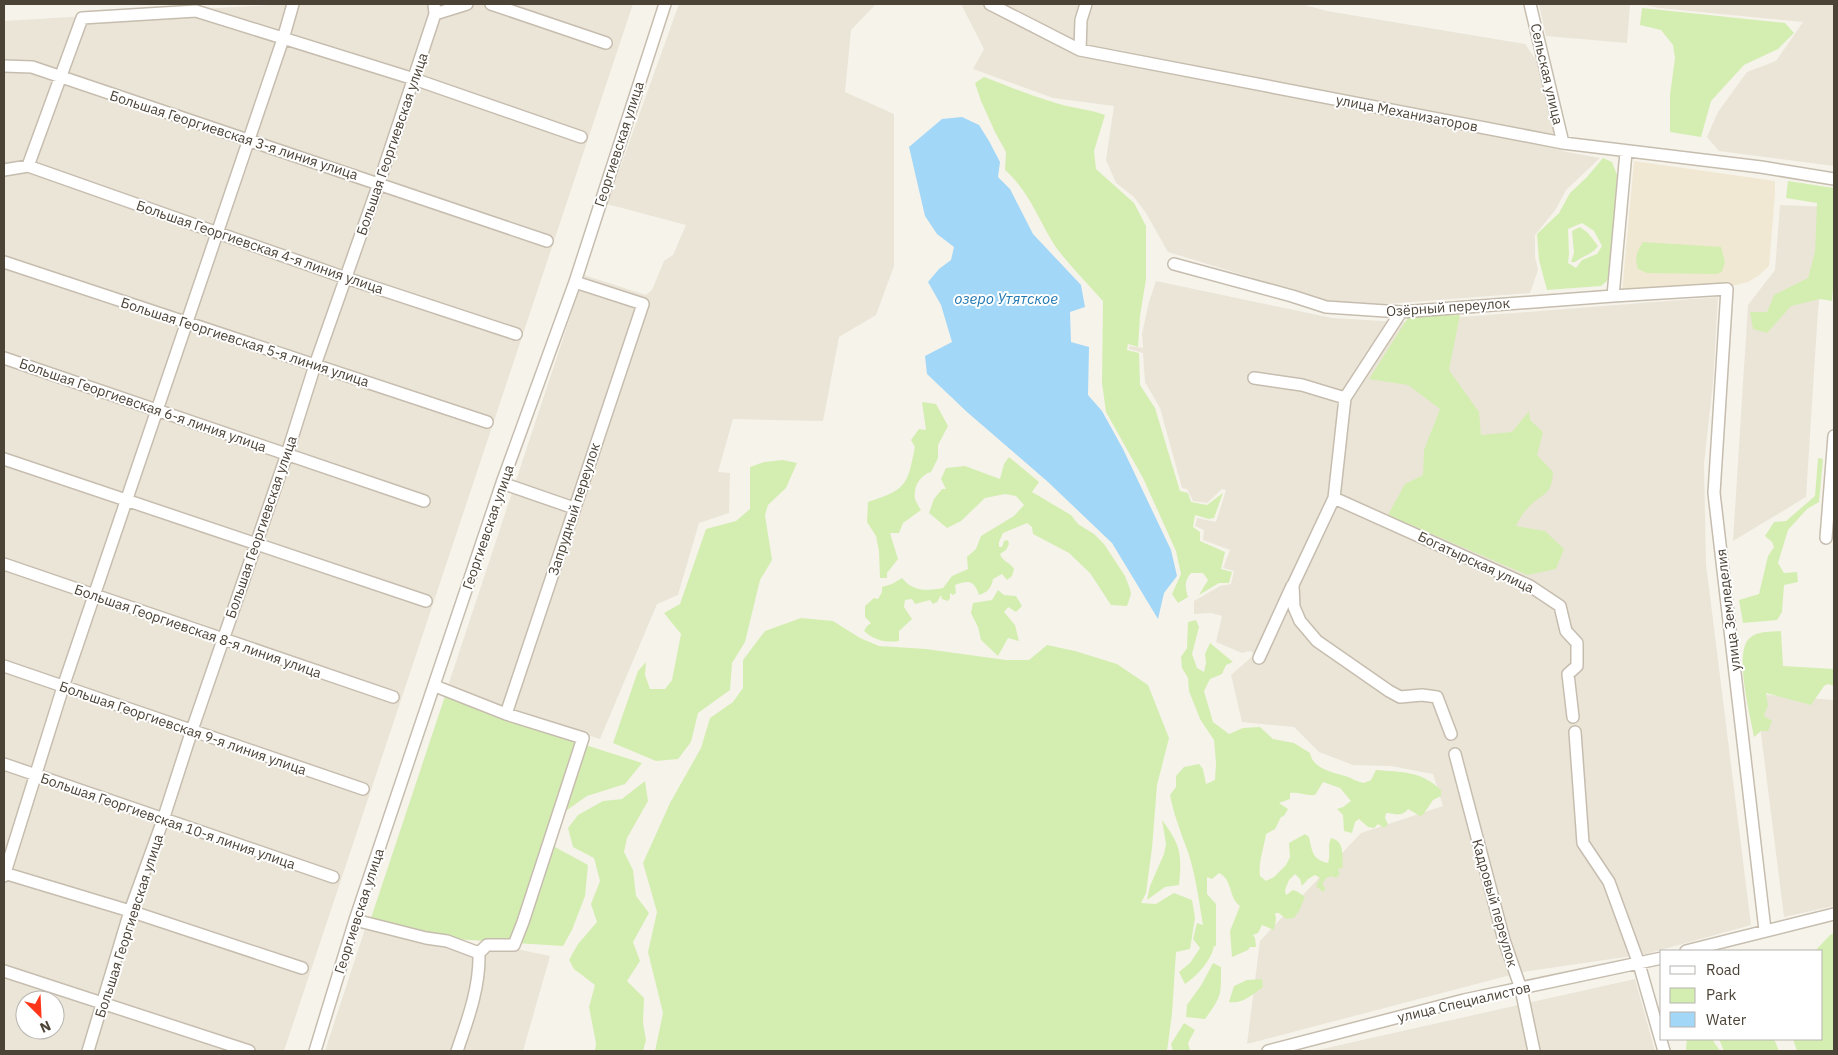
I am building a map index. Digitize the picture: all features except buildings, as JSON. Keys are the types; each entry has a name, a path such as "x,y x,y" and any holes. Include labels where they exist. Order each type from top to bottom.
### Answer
{"street":[{"path":"293,4 283,39 63,687 4,874 130,911 302,968"},
{"path":"435,9 467,4"},
{"path":"491,4 606,43"},
{"name":"Георгиевская улица","path":"315,1051 355,920 502,483 575,282 665,4"},
{"name":"улица Механизаторов","path":"990,4 1080,50 1564,144 1761,167 1834,179"},
{"path":"1080,50 1081,20 1086,4"},
{"name":"Сельская улица","path":"1530,4 1564,144"},
{"name":"Большая Георгиевская улица","path":"88,1051 130,911 163,820 255,543 287,454 315,365 379,184 435,9"},
{"path":"28,166 82,18 196,11 414,79 582,137"},
{"name":"Большая Георгиевская 3-я линия улица","path":"4,66 32,67 547,241"},
{"path":"1613,296 1626,152"},
{"name":"Большая Георгиевская 4-я линия улица","path":"4,170 28,166 346,278 516,334"},
{"name":"Большая Георгиевская 5-я линия улица","path":"4,262 487,422"},
{"name":"Озёрный переулок","path":"1174,264 1288,294 1326,307 1401,312 1727,289"},
{"name":"Запрудный переулок","path":"506,714 643,304 575,282"},
{"name":"улица Земледелия","path":"1727,289 1714,493 1765,930"},
{"path":"1259,658 1334,498 1345,398 1401,312"},
{"name":"Большая Георгиевская 6-я линия улица","path":"4,358 424,501"},
{"path":"1254,378 1302,385 1345,398"},
{"path":"1826,538 1834,436"},
{"path":"4,459 426,601"},
{"path":"502,483 574,508"},
{"name":"Богатырская улица","path":"1334,498 1530,586 1560,606 1566,631 1577,643 1578,666 1568,674 1573,717"},
{"name":"Большая Георгиевская 8-я линия улица","path":"4,564 394,697"},
{"path":"1293,585 1294,607 1300,621 1317,641 1400,697 1422,695 1437,697 1451,734"},
{"name":"Большая Георгиевская 9-я линия улица","path":"4,666 363,789"},
{"path":"434,686 506,714 583,738 526,914 514,945 487,945 479,953 479,972 458,1051"},
{"path":"1575,732 1583,843 1609,882 1639,964 1660,1037"},
{"name":"Кадровый переулок","path":"1455,754 1504,940 1521,989 1534,1051"},
{"name":"Большая Георгиевская 10-я линия улица","path":"4,764 333,877"},
{"path":"1690,950 1834,914"},
{"path":"355,920 426,938 447,941 479,953"},
{"name":"улица Специалистов","path":"1268,1051 1464,1000 1660,959"},
{"path":"4,971 249,1051"}],"shaded area":[{"path":"285,4 633,4 284,1051 4,1051 4,21"},
{"path":"679,4 876,4 851,30 845,92 894,114 894,266 876,315 839,337 823,421 733,419 718,472 730,473 729,513 699,523 678,595 657,604 600,739 526,716 448,686 584,275 646,295 652,290 664,261 673,255 686,225 607,204"},
{"path":"961,4 1301,4 1327,11 1525,44 1539,64 1562,151 1600,158 1566,190 1556,209 1535,235 1535,257 1538,270 1530,293 1373,305 1338,304 1168,252 1146,213 1134,197 1116,183 1106,160 1114,106 1053,98 973,69 984,49"},
{"path":"1539,4 1630,4 1627,43 1546,36"},
{"path":"1641,4 1834,4 1834,166 1719,151 1707,137 1718,112 1747,72 1776,61 1803,22 1659,8"},
{"path":"1634,161 1775,181 1769,266 1748,282 1732,286 1622,292"},
{"path":"1780,205 1831,207 1818,310 1806,497 1733,541 1748,305 1775,270"},
{"path":"1156,281 1332,318 1400,322 1718,297 1713,383 1704,464 1706,564 1751,925 1646,954 1522,972 1247,1044 1260,941 1361,833 1443,806 1433,774 1391,766 1353,765 1319,752 1294,727 1242,722 1231,675 1255,654 1250,651 1242,653 1216,642 1222,616 1211,613 1194,614 1194,601 1220,586 1231,584 1234,571 1223,568 1230,550 1203,540 1204,530 1195,526 1197,518 1216,522 1226,490 1222,489 1207,503 1193,501 1187,489 1182,488 1160,408 1145,382 1143,353 1129,349 1129,346 1143,348 1142,334"},
{"path":"1756,694 1834,700 1834,906 1784,917"},
{"path":"367,923 465,946 507,947 550,956 523,1051 325,1051"},
{"path":"1635,979 1655,1051 1313,1051"}],"green space":[{"path":"1642,8 1785,23 1794,33 1778,49 1744,65 1711,101 1701,137 1670,132 1670,95 1675,58 1673,45 1661,30 1640,25"},
{"path":"984,77 1062,105 1105,115 1094,151 1096,169 1134,203 1146,226 1146,279 1140,316 1138,347 1128,344 1127,350 1139,353 1140,385 1155,408 1180,491 1188,493 1191,502 1207,505 1223,493 1214,518 1209,519 1195,515 1193,527 1200,532 1200,541 1225,552 1221,569 1232,572 1229,583 1219,583 1199,595 1208,580 1203,573 1191,573 1186,585 1188,597 1178,603 1172,594 1181,574 1176,551 1143,478 1106,412 1102,383 1103,301 1055,246 1027,196 1005,170 1006,152 981,101 975,83"},
{"path":"1603,158 1612,162 1617,175 1610,270 1607,281 1601,286 1547,290 1539,260 1537,234 1559,213 1570,193","holes":["1582,223 1594,231 1602,246 1597,254 1582,260 1576,268 1568,263 1568,229"]},
{"path":"1788,181 1834,188 1834,275 1832,301 1820,299 1791,306 1767,333 1753,329 1750,312 1767,312 1774,295 1808,278 1815,252 1817,203 1786,198"},
{"path":"1580,227 1588,233 1598,246 1591,253 1575,262 1571,262 1574,253 1572,231"},
{"path":"1643,242 1721,247 1725,262 1722,272 1716,274 1647,273 1638,269 1636,261"},
{"path":"1460,315 1449,370 1479,412 1481,435 1512,432 1529,411 1530,420 1543,432 1537,455 1553,472 1552,480 1548,491 1525,511 1516,526 1545,531 1564,549 1556,569 1527,575 1388,515 1405,484 1423,475 1424,450 1440,409 1408,385 1369,379 1409,316"},
{"path":"922,402 936,404 948,426 938,445 938,458 931,472 924,476 916,486 915,499 921,510 903,523 899,533 890,533 898,559 887,573 887,578 880,578 879,551 876,536 867,522 868,502 898,489 907,478 915,447 911,440 919,429 926,430"},
{"path":"1009,457 1039,482 1032,492 1071,515 1078,524 1094,534 1104,544 1125,576 1130,589 1131,594 1127,606 1111,605 1090,573 1069,553 1033,534 1032,527 1027,523 1003,533 999,542 999,547 1002,547 1004,541 1008,540 1009,544 1006,550 1000,554 1014,569 1012,576 1007,580 1002,574 993,579 989,589 979,595 973,584 964,582 955,585 956,593 953,595 950,593 948,601 942,599 941,595 937,602 933,604 930,600 915,604 912,599 905,600 904,607 912,619 899,631 899,641 889,642 880,640 864,631 871,623 865,617 865,606 874,598 878,599 882,592 882,587 902,578 906,583 916,588 931,590 943,588 952,576 968,569 967,557 976,549 981,536 1014,516 1024,505 1016,496 1005,494 985,498 961,521 947,528 929,513 934,499 942,489 946,489 941,479 946,468 965,466 1000,479 1004,464"},
{"path":"1818,458 1823,459 1819,502 1807,509 1788,530 1778,563 1784,573 1797,572 1798,582 1784,585 1782,612 1777,620 1743,623 1739,600 1759,594 1768,556 1774,547 1772,542 1765,536 1774,522 1786,521 1815,496"},
{"path":"783,460 797,463 786,488 768,505 765,515 772,560 760,580 745,642 732,663 730,690 698,713 691,742 678,759 656,761 613,743 638,671 646,662 645,675 650,689 665,689 672,680 681,634 664,613 680,604 706,529 736,521 750,509 750,467 764,462"},
{"path":"998,590 1004,595 1016,596 1022,606 1016,612 1008,607 1004,612 1015,625 1019,641 1008,638 998,656 981,640 978,627 971,613 973,603 992,600"},
{"path":"801,618 833,621 860,638 879,646 926,649 1006,660 1029,660 1047,645 1075,651 1117,664 1148,685 1169,738 1157,785 1146,893 1141,903 1156,904 1174,893 1192,900 1195,918 1190,949 1176,952 1172,1014 1167,1051 655,1051 663,1013 648,952 657,912 643,863 670,803 701,748 710,718 733,702 743,688 743,660 765,631"},
{"path":"1196,620 1199,627 1192,654 1197,668 1204,672 1205,654 1210,643 1233,662 1226,665 1222,674 1210,679 1204,691 1213,722 1229,734 1243,728 1260,727 1273,739 1294,743 1310,753 1315,763 1329,771 1364,783 1371,780 1376,770 1411,774 1434,784 1441,790 1441,796 1433,800 1423,815 1420,816 1408,809 1400,814 1386,813 1385,818 1388,824 1384,828 1378,824 1374,828 1368,827 1359,819 1355,822 1352,833 1344,831 1343,815 1337,809 1351,801 1340,788 1323,782 1315,795 1290,793 1290,799 1279,803 1288,809 1284,816 1281,817 1275,829 1266,834 1260,861 1260,876 1266,881 1274,877 1286,865 1290,857 1289,843 1305,834 1309,837 1314,854 1323,862 1328,863 1331,838 1339,842 1343,858 1343,867 1338,870 1340,874 1336,878 1331,876 1325,879 1322,885 1326,888 1323,892 1316,886 1320,878 1315,875 1302,886 1300,879 1295,874 1289,880 1285,890 1286,895 1293,890 1305,897 1294,918 1286,919 1279,913 1275,913 1274,930 1262,925 1258,933 1253,935 1256,947 1250,947 1248,950 1232,957 1230,931 1240,906 1236,902 1229,884 1223,876 1219,873 1212,879 1207,877 1207,894 1216,904 1216,946 1214,946 1203,968 1185,984 1179,972 1190,963 1200,948 1193,939 1197,923 1203,925 1189,855 1170,795 1176,787 1176,776 1184,767 1199,764 1203,769 1206,784 1215,780 1216,763 1214,740 1200,719 1189,691 1188,678 1182,668 1181,657 1187,648 1188,622"},
{"path":"1781,631 1783,666 1834,669 1834,686 1828,684 1824,686 1811,705 1766,693 1768,706 1764,716 1772,721 1768,731 1761,731 1754,737 1744,684 1743,655 1746,644 1751,637 1765,632"},
{"path":"445,696 507,720 642,763 625,784 587,796 560,815 555,847 588,865 585,896 572,930 563,946 454,939 371,918"},
{"path":"645,781 648,801 627,838 624,852 633,870 636,896 649,913 633,942 640,961 627,981 644,998 643,1023 646,1040 643,1051 595,1051 596,1043 589,1007 595,985 574,969 569,960 578,944 597,922 591,904 600,881 594,858 573,847 568,828 578,815 603,801 622,799"},
{"path":"1162,820 1179,850 1179,885 1165,887 1147,900 1150,886 1164,854 1166,844"},
{"path":"1834,933 1834,1051 1797,1051 1793,1040 1823,1040 1823,950 1816,950"},
{"path":"1213,963 1221,967 1218,1000 1205,1019 1186,1017 1187,1005 1202,984"},
{"path":"1262,979 1263,987 1251,996 1239,1002 1229,1002 1234,986 1247,980"},
{"path":"1184,1023 1195,1030 1188,1043 1190,1051 1173,1051 1171,1044"},
{"path":"1687,1040 1713,1040 1720,1051 1688,1051 1686,1049"},
{"path":"1719,1040 1774,1040 1779,1051 1724,1051"}],"water":[{"name":"озеро Утятское","path":"962,117 979,125 989,141 1000,162 998,177 1010,189 1033,234 1081,285 1085,307 1070,312 1071,342 1089,347 1088,395 1102,411 1123,449 1171,550 1177,576 1164,593 1158,619 1112,543 1048,482 967,412 927,374 925,356 952,342 941,305 928,282 939,269 951,260 954,247 937,234 925,216 909,147 942,119"}]}
